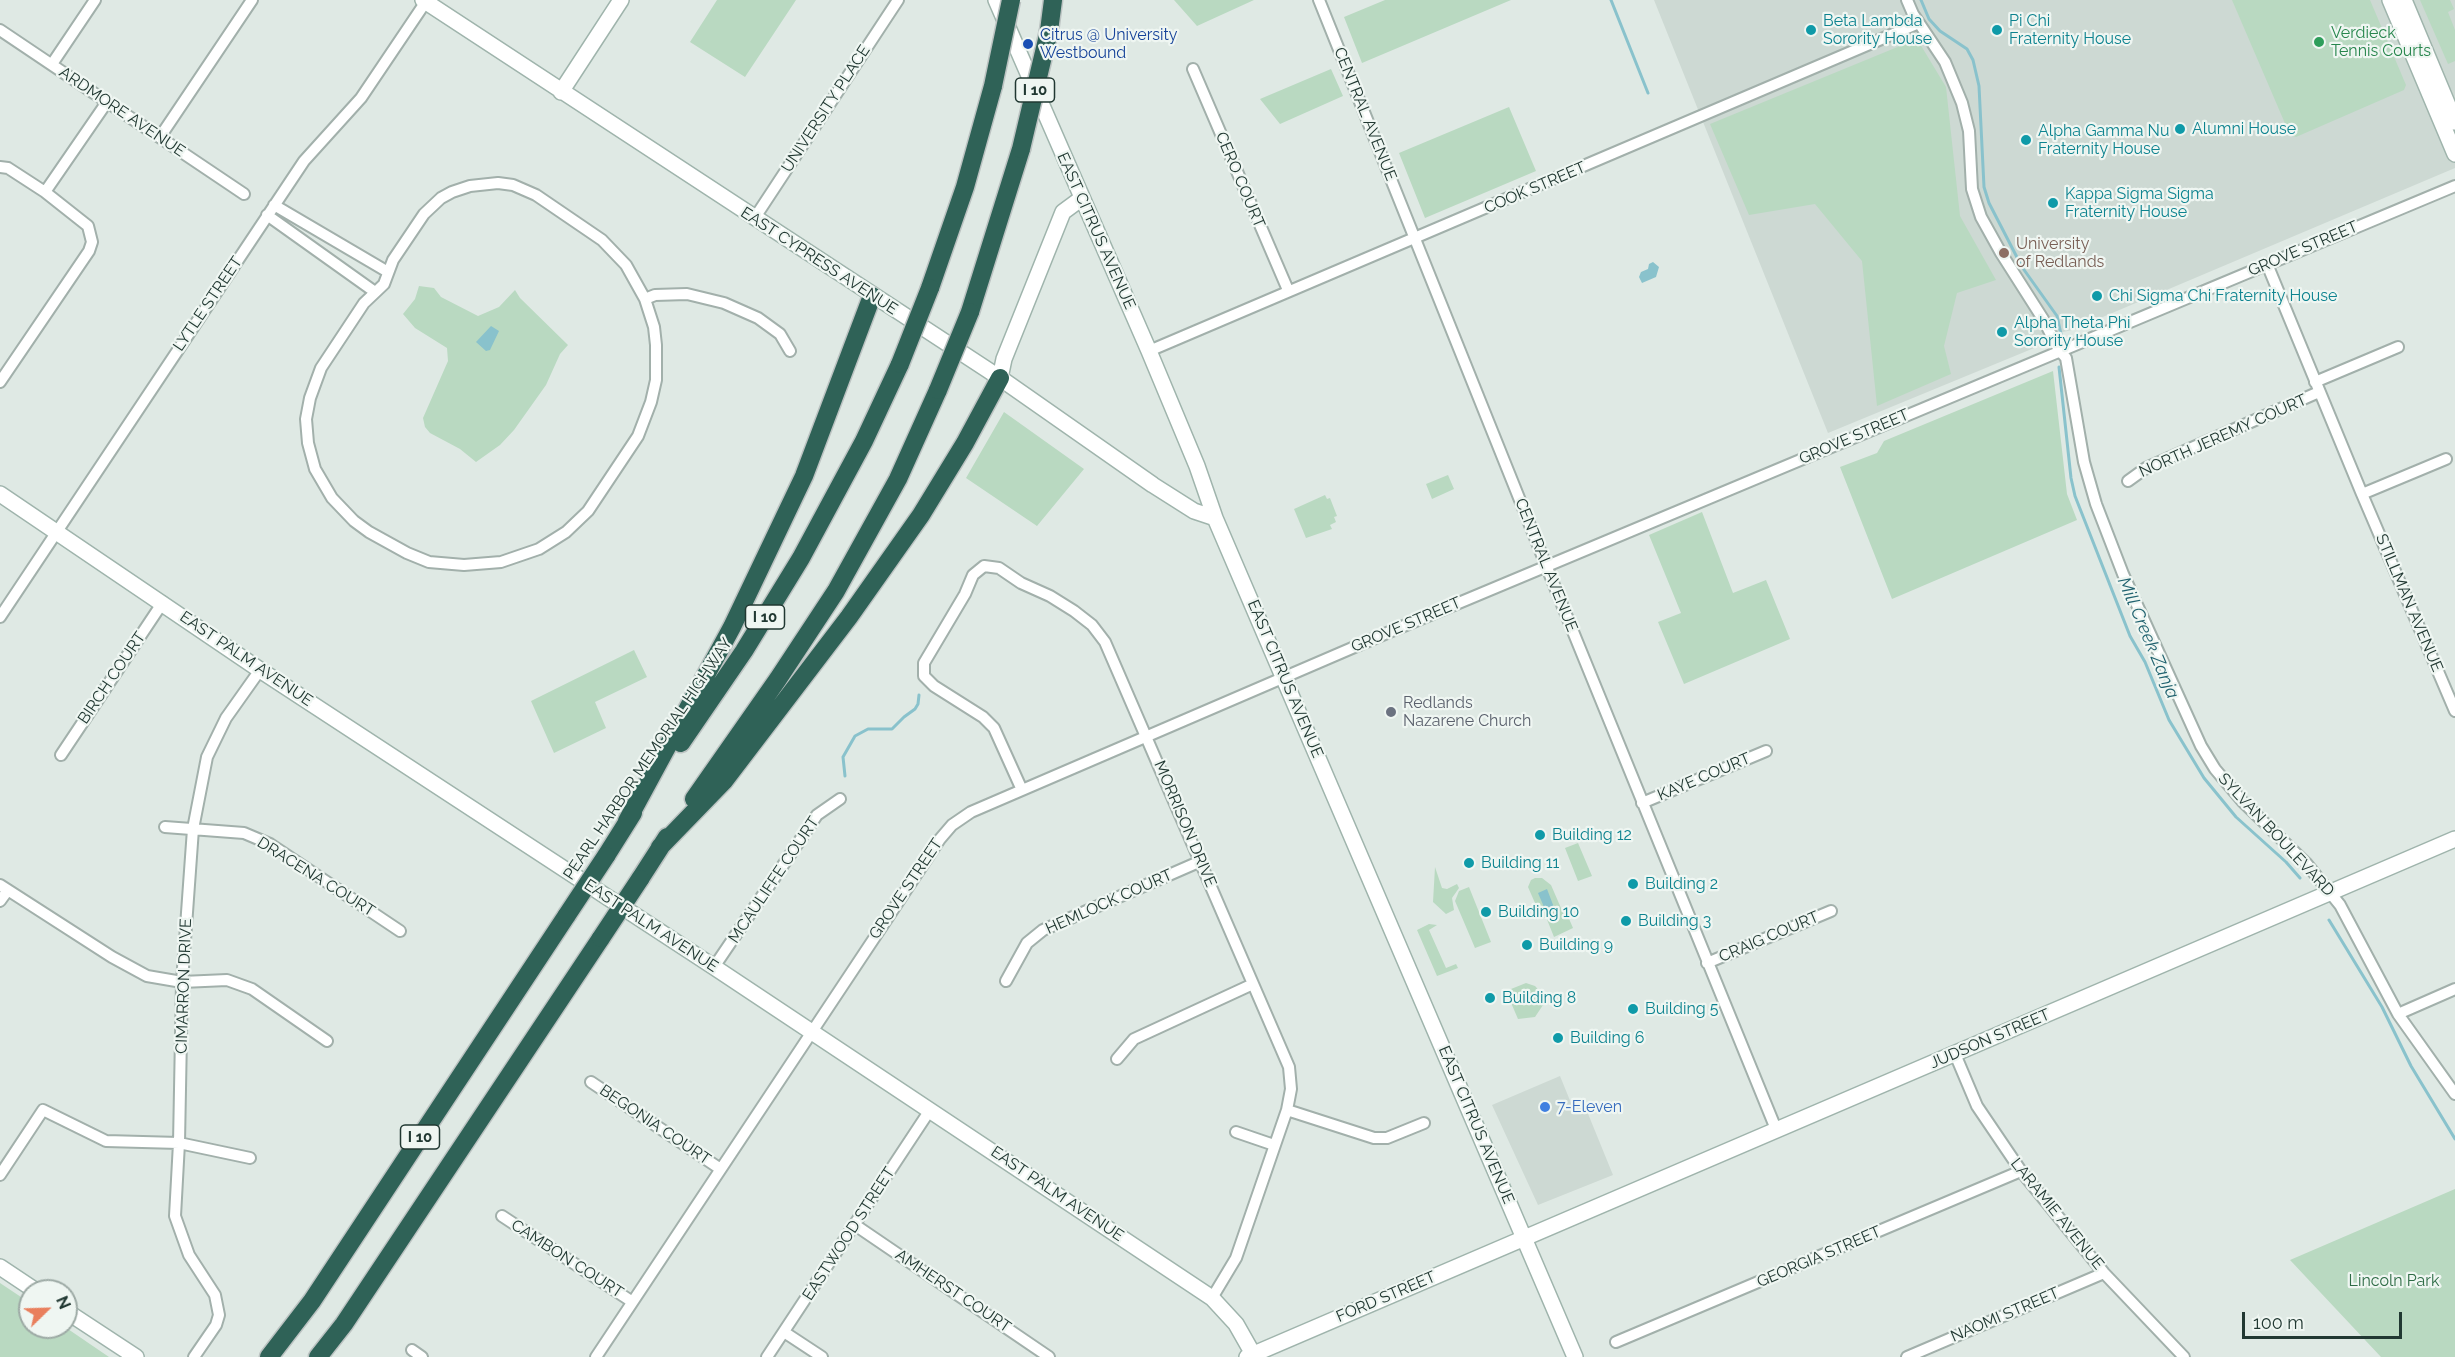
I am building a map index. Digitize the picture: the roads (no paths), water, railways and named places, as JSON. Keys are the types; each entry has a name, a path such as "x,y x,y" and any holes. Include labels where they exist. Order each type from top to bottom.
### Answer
{"highway":[{"name":"PEARL HARBOR MEMORIAL HIGHWAY","path":"269,1357 312,1301 627,822 744,651 801,558 864,441 900,364 930,288 966,187 993,86 1011,0"},
{"name":"I 10","path":"318,1357 344,1324 660,847 778,679 836,591 898,479 970,312 1021,149 1049,31 1053,0"},
{"path":"627,822 732,627 804,476 872,296"},
{"path":"660,847 724,781 849,617 921,515 986,406 1000,378"}],"main road":[{"path":"561,92 621,0"},
{"name":"EAST CITRUS AVENUE","path":"996,0 1149,351 1197,466 1215,518 1575,1357"},
{"path":"2390,0 2455,154"},
{"path":"2404,0 2455,122"},
{"name":"EAST CYPRESS AVENUE","path":"426,1 754,219 1000,378 1172,497 1194,511 1215,518"},
{"path":"1000,378 1004,359 1062,212 1082,198"},
{"name":"EAST PALM AVENUE","path":"0,494 163,602 260,670 714,967 1212,1298 1236,1324 1252,1356"},
{"name":"JUDSON STREET","path":"1524,1236 2455,839"},
{"name":"FORD STREET","path":"1252,1356 1524,1236"},
{"path":"0,1267 18,1279"},
{"path":"78,1319 135,1357"}],"street":[{"path":"52,64 95,0"},
{"path":"160,137 252,0"},
{"name":"UNIVERSITY PLACE","path":"754,219 898,0"},
{"name":"CENTRAL AVENUE","path":"1319,0 1776,1129"},
{"name":"SYLVAN BOULEVARD","path":"1906,0 1945,62 1962,103 1968,131 1972,189 1981,217 2043,319 2059,350 2066,358 2084,462 2096,504 2123,574 2201,746 2242,802 2306,863 2340,905 2398,1014 2455,1094"},
{"name":"LYTLE STREET","path":"0,617 304,161 361,98 426,1"},
{"name":"COOK STREET","path":"1149,351 1919,23"},
{"name":"ARDMORE AVENUE","path":"0,30 244,194"},
{"name":"CERO COURT","path":"1193,69 1288,290"},
{"path":"45,192 106,102"},
{"path":"0,167 8,168 45,192 88,226 92,242 89,251 0,382"},
{"path":"498,183 513,185 536,195 602,240 626,265 645,299 654,327 656,380 646,417 624,458 588,511 566,532 524,555 501,562 464,566 429,562 369,532 354,521 332,498 315,469 307,435 306,419 310,398 321,368 364,303 375,292 384,284 393,260 418,220 441,198 470,186 498,183"},
{"name":"GROVE STREET","path":"598,1356 631,1301 810,1031 946,832 971,812 1147,735 2059,350 2455,186"},
{"path":"274,205 388,272"},
{"path":"267,215 375,292"},
{"name":"STILLMAN AVENUE","path":"2267,264 2455,711"},
{"path":"645,299 655,295 687,294 724,303 758,318 780,334 790,351"},
{"path":"2317,387 2398,347"},
{"name":"NORTH JEREMY COURT","path":"2128,481 2146,468 2317,387"},
{"path":"2362,494 2446,459"},
{"name":"MORRISON DRIVE","path":"1022,789 994,728 983,717 934,686 924,676 924,663 973,575 984,566 999,568 1021,583 1066,606 1092,626 1105,642 1290,1067 1291,1089 1287,1110 1236,1258 1212,1298"},
{"name":"BIRCH COURT","path":"61,755 163,602"},
{"name":"CIMARRON DRIVE","path":"194,1357 216,1325 219,1305 189,1255 175,1216 179,1143 182,982 193,829 207,757 226,718 260,670"},
{"name":"KAYE COURT","path":"1642,802 1766,751"},
{"name":"MCAULIFFE COURT","path":"714,967 817,815 840,799"},
{"path":"165,827 193,829"},
{"name":"DRACENA COURT","path":"193,829 244,833 270,844 400,931"},
{"name":"HEMLOCK COURT","path":"1006,981 1033,936 1201,861"},
{"path":"0,901 4,887 112,957 147,976 182,982 227,980 252,989 327,1041"},
{"name":"CRAIG COURT","path":"1707,963 1831,911"},
{"path":"1117,1059 1134,1039 1253,984"},
{"path":"2398,1014 2455,990"},
{"name":"LARAMIE AVENUE","path":"1954,1054 1977,1106 2021,1171 2104,1273 2184,1357"},
{"name":"BEGONIA COURT","path":"591,1082 720,1168"},
{"path":"0,1175 44,1110 106,1141 179,1143 250,1158"},
{"name":"EASTWOOD STREET","path":"767,1357 930,1110"},
{"path":"1287,1110 1374,1138 1394,1136 1424,1122"},
{"path":"1236,1132 1274,1145"},
{"name":"GEORGIA STREET","path":"1616,1342 2021,1171"},
{"name":"CAMBON COURT","path":"502,1216 631,1301"},
{"name":"AMHERST COURT","path":"855,1225 1049,1357"},
{"name":"NAOMI STREET","path":"1907,1357 2104,1273"},
{"path":"784,1332 822,1357"},
{"path":"412,1350 422,1357"}],"water":[{"path":"1653,262 1659,267 1656,277 1642,283 1639,277 1641,272 1648,269 1649,264"},
{"path":"491,326 499,331 490,350 486,351 476,342"},
{"path":"1547,889 1555,910 1547,914 1538,893"}],"waterway":[{"path":"1611,0 1648,93"},
{"name":"Mill Creek Zanja","path":"1921,0 1929,19 1940,31 1967,49 1973,60 1979,86 1984,187 1989,203 2022,267 2057,316 2061,334"},
{"name":"Mill Creek Zanja","path":"2059,367 2075,496 2130,636 2145,662 2169,720 2204,778 2236,817 2286,862 2300,878"},
{"path":"845,776 843,757 855,736 868,729 892,729 915,709 919,695"},
{"name":"Mill Creek Zanja","path":"2329,920 2382,1007 2411,1066 2455,1139"}],"place":[{"name":"Beta Lambda Sorority House","path":"1811,30"},
{"name":"Pi Chi Fraternity House","path":"1997,30"},
{"name":"Verdieck Tennis Courts","path":"2319,42"},
{"name":"Citrus @ University Westbound","path":"1028,44"},
{"name":"Alumni House","path":"2180,129"},
{"name":"Alpha Gamma Nu Fraternity House","path":"2026,140"},
{"name":"Kappa Sigma Sigma Fraternity House","path":"2053,203"},
{"name":"University of Redlands","path":"2004,253"},
{"name":"Chi Sigma Chi Fraternity House","path":"2097,296"},
{"name":"Alpha Theta Phi Sorority House","path":"2002,332"},
{"name":"Redlands Nazarene Church","path":"1391,712"},
{"name":"Building 12","path":"1540,835"},
{"name":"Building 11","path":"1469,863"},
{"name":"Building 2","path":"1633,884"},
{"name":"Building 10","path":"1486,912"},
{"name":"Building 3","path":"1626,921"},
{"name":"Building 9","path":"1527,945"},
{"name":"Building 8","path":"1490,998"},
{"name":"Building 5","path":"1633,1009"},
{"name":"Building 6","path":"1558,1038"},
{"name":"7-Eleven","path":"1545,1107"}],"park label":[{"name":"Lincoln Park","path":"2394,1281"}]}
